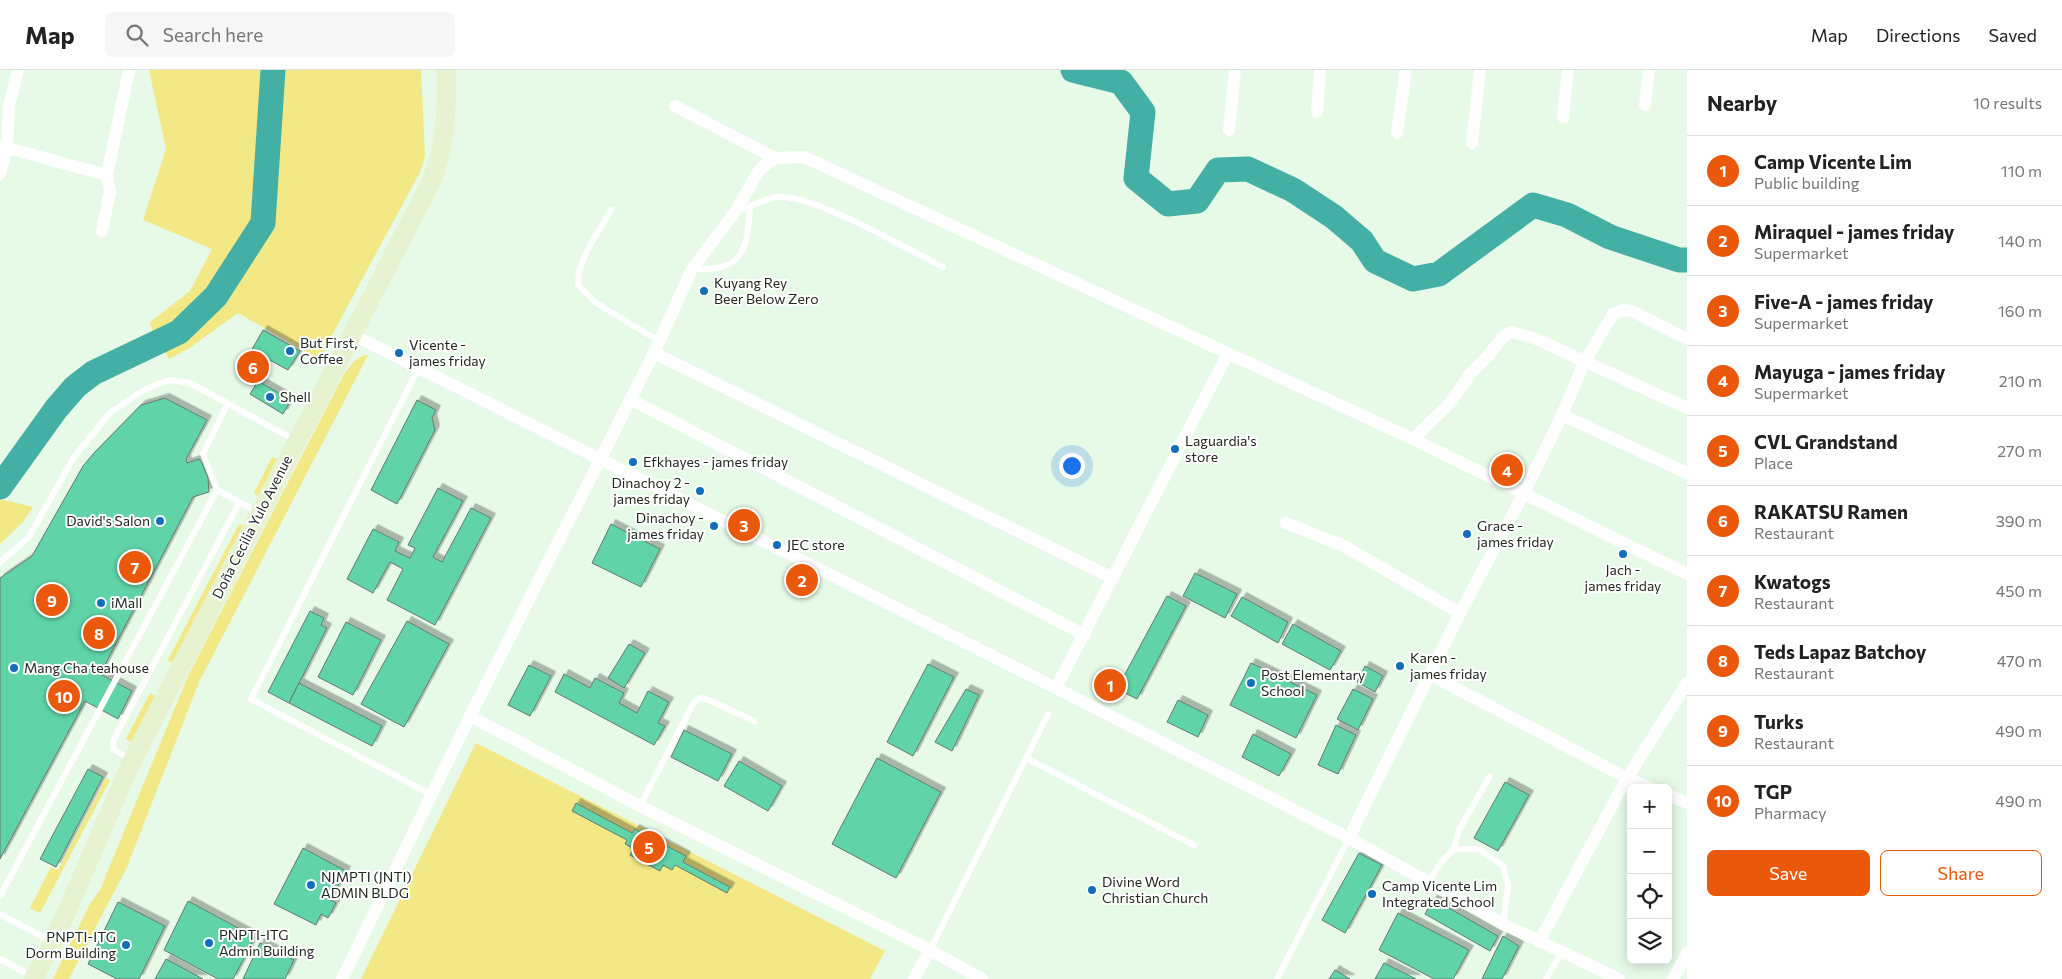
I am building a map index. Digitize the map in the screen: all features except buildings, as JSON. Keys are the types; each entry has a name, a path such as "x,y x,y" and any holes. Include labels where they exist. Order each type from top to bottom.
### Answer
{"main road":[{"name":"Doña Cecilia Yulo Avenue","path":"34,978 53,943 132,761 437,169 445,134 447,112 446,70"}],"street":[{"path":"0,174 9,106 18,70"},
{"path":"102,231 110,192 107,175 129,70"},
{"path":"1229,130 1235,70"},
{"path":"1316,112 1320,70"},
{"path":"1397,133 1406,70"},
{"path":"1472,143 1480,70"},
{"path":"1563,117 1568,70"},
{"path":"1645,105 1649,70"},
{"path":"674,106 775,158 804,157 1227,355 1413,439 1687,574"},
{"path":"3,147 107,175"},
{"path":"342,979 470,716 630,400 692,269 736,212 760,169 775,158"},
{"path":"1349,838 1460,613 1524,493 1586,361 1614,314 1624,310 1632,311 1687,339"},
{"path":"1413,439 1450,403 1470,374 1510,332 1534,338 1687,408"},
{"path":"352,335 601,458 1056,688 1349,838 1503,924 1619,979"},
{"path":"656,347 1112,578"},
{"path":"1056,688 1085,635 1112,578 1227,355"},
{"path":"630,400 1085,635"},
{"path":"1562,415 1687,473"},
{"path":"1286,523 1342,545 1460,613"},
{"path":"1430,674 1641,784"},
{"path":"1539,942 1627,778 1687,683"},
{"path":"470,716 640,806 930,950 982,979"},
{"path":"1672,798 1687,804"},
{"path":"914,979 930,950"},
{"path":"1673,979 1687,953"}],"lane":[{"path":"736,212 776,197 798,198 823,208 943,267"},
{"path":"692,269 715,270 731,265 739,257 748,232 750,207"},
{"path":"611,210 583,262 578,277 578,286 596,303 656,347"},
{"path":"418,369 250,699 432,795"},
{"path":"0,562 29,537 86,441 110,413 126,401 160,383 180,380 228,403 297,441"},
{"path":"228,403 203,454 217,490 259,513"},
{"path":"0,896 217,490"},
{"path":"132,761 116,752 113,748 113,741 240,502"},
{"path":"640,806 694,702 701,698 708,700 754,721"},
{"path":"930,950 1048,714"},
{"path":"1026,758 1194,845"},
{"path":"1428,883 1443,860 1454,849 1459,830 1490,776"},
{"path":"1277,979 1349,838"},
{"path":"1454,849 1479,849 1503,866 1508,886 1503,924"},
{"path":"0,914 53,943"},
{"path":"1546,979 1561,952"},
{"path":"0,959 34,978"}],"shaded area":[{"path":"149,70 421,70 425,157 420,172 319,359 238,313 188,349 169,359 149,323 190,291 212,249 143,220 166,149"},
{"path":"368,355 199,682 127,867 69,979 53,979 90,904 100,890 188,676 341,380 355,361"},
{"path":"272,457 277,459 258,496 254,493"},
{"path":"0,499 33,507 23,522 0,544"},
{"path":"239,524 243,526 172,663 168,660"},
{"path":"150,693 155,696 131,742 126,739"},
{"path":"476,743 885,951 870,979 361,979"},
{"path":"106,778 110,780 40,913 30,908 51,867 58,870"}],"waterway":[{"path":"0,487 56,409 75,387 93,373 179,332 216,296 263,223 273,70"},
{"path":"1073,70 1121,82 1143,112 1136,178 1168,204 1197,201 1218,170 1248,169 1293,190 1334,217 1362,241 1375,261 1413,279 1439,274 1533,205 1567,215 1610,237 1679,260 1687,260"}],"place":[{"name":"Kuyang Rey Beer Below Zero","path":"704,291"},
{"name":"But First, Coffee","path":"290,351"},
{"name":"Vicente - james friday","path":"399,353"},
{"name":"RAKATSU Ramen","path":"253,367"},
{"name":"Shell","path":"270,397"},
{"name":"Laguardia's store","path":"1175,449"},
{"name":"Efkhayes - james friday","path":"633,462"},
{"name":"Mayuga - james friday","path":"1507,470"},
{"name":"Dinachoy 2 - james friday","path":"700,491"},
{"name":"David's Salon","path":"160,521"},
{"name":"Five-A - james friday","path":"744,525"},
{"name":"Dinachoy - james friday","path":"714,526"},
{"name":"Grace - james friday","path":"1467,534"},
{"name":"JEC store","path":"777,545"},
{"name":"Jach - james friday","path":"1623,554"},
{"name":"Kwatogs","path":"135,567"},
{"name":"Miraquel - james friday","path":"802,580"},
{"name":"Turks","path":"52,600"},
{"name":"iMall","path":"101,603"},
{"name":"Teds Lapaz Batchoy","path":"99,633"},
{"name":"Karen - james friday","path":"1400,666"},
{"name":"Mang Cha teahouse","path":"14,668"},
{"name":"Post Elementary School","path":"1251,683"},
{"name":"Camp Vicente Lim","path":"1110,685"},
{"name":"TGP","path":"64,696"},
{"name":"CVL Grandstand","path":"649,847"},
{"name":"NJMPTI (JNTI) ADMIN BLDG","path":"311,885"},
{"name":"Divine Word Christian Church","path":"1092,890"},
{"name":"Camp Vicente Lim Integrated School","path":"1372,894"},
{"name":"PNPTI-ITG Admin Building","path":"209,943"},
{"name":"PNPTI-ITG Dorm Building","path":"126,945"}]}
